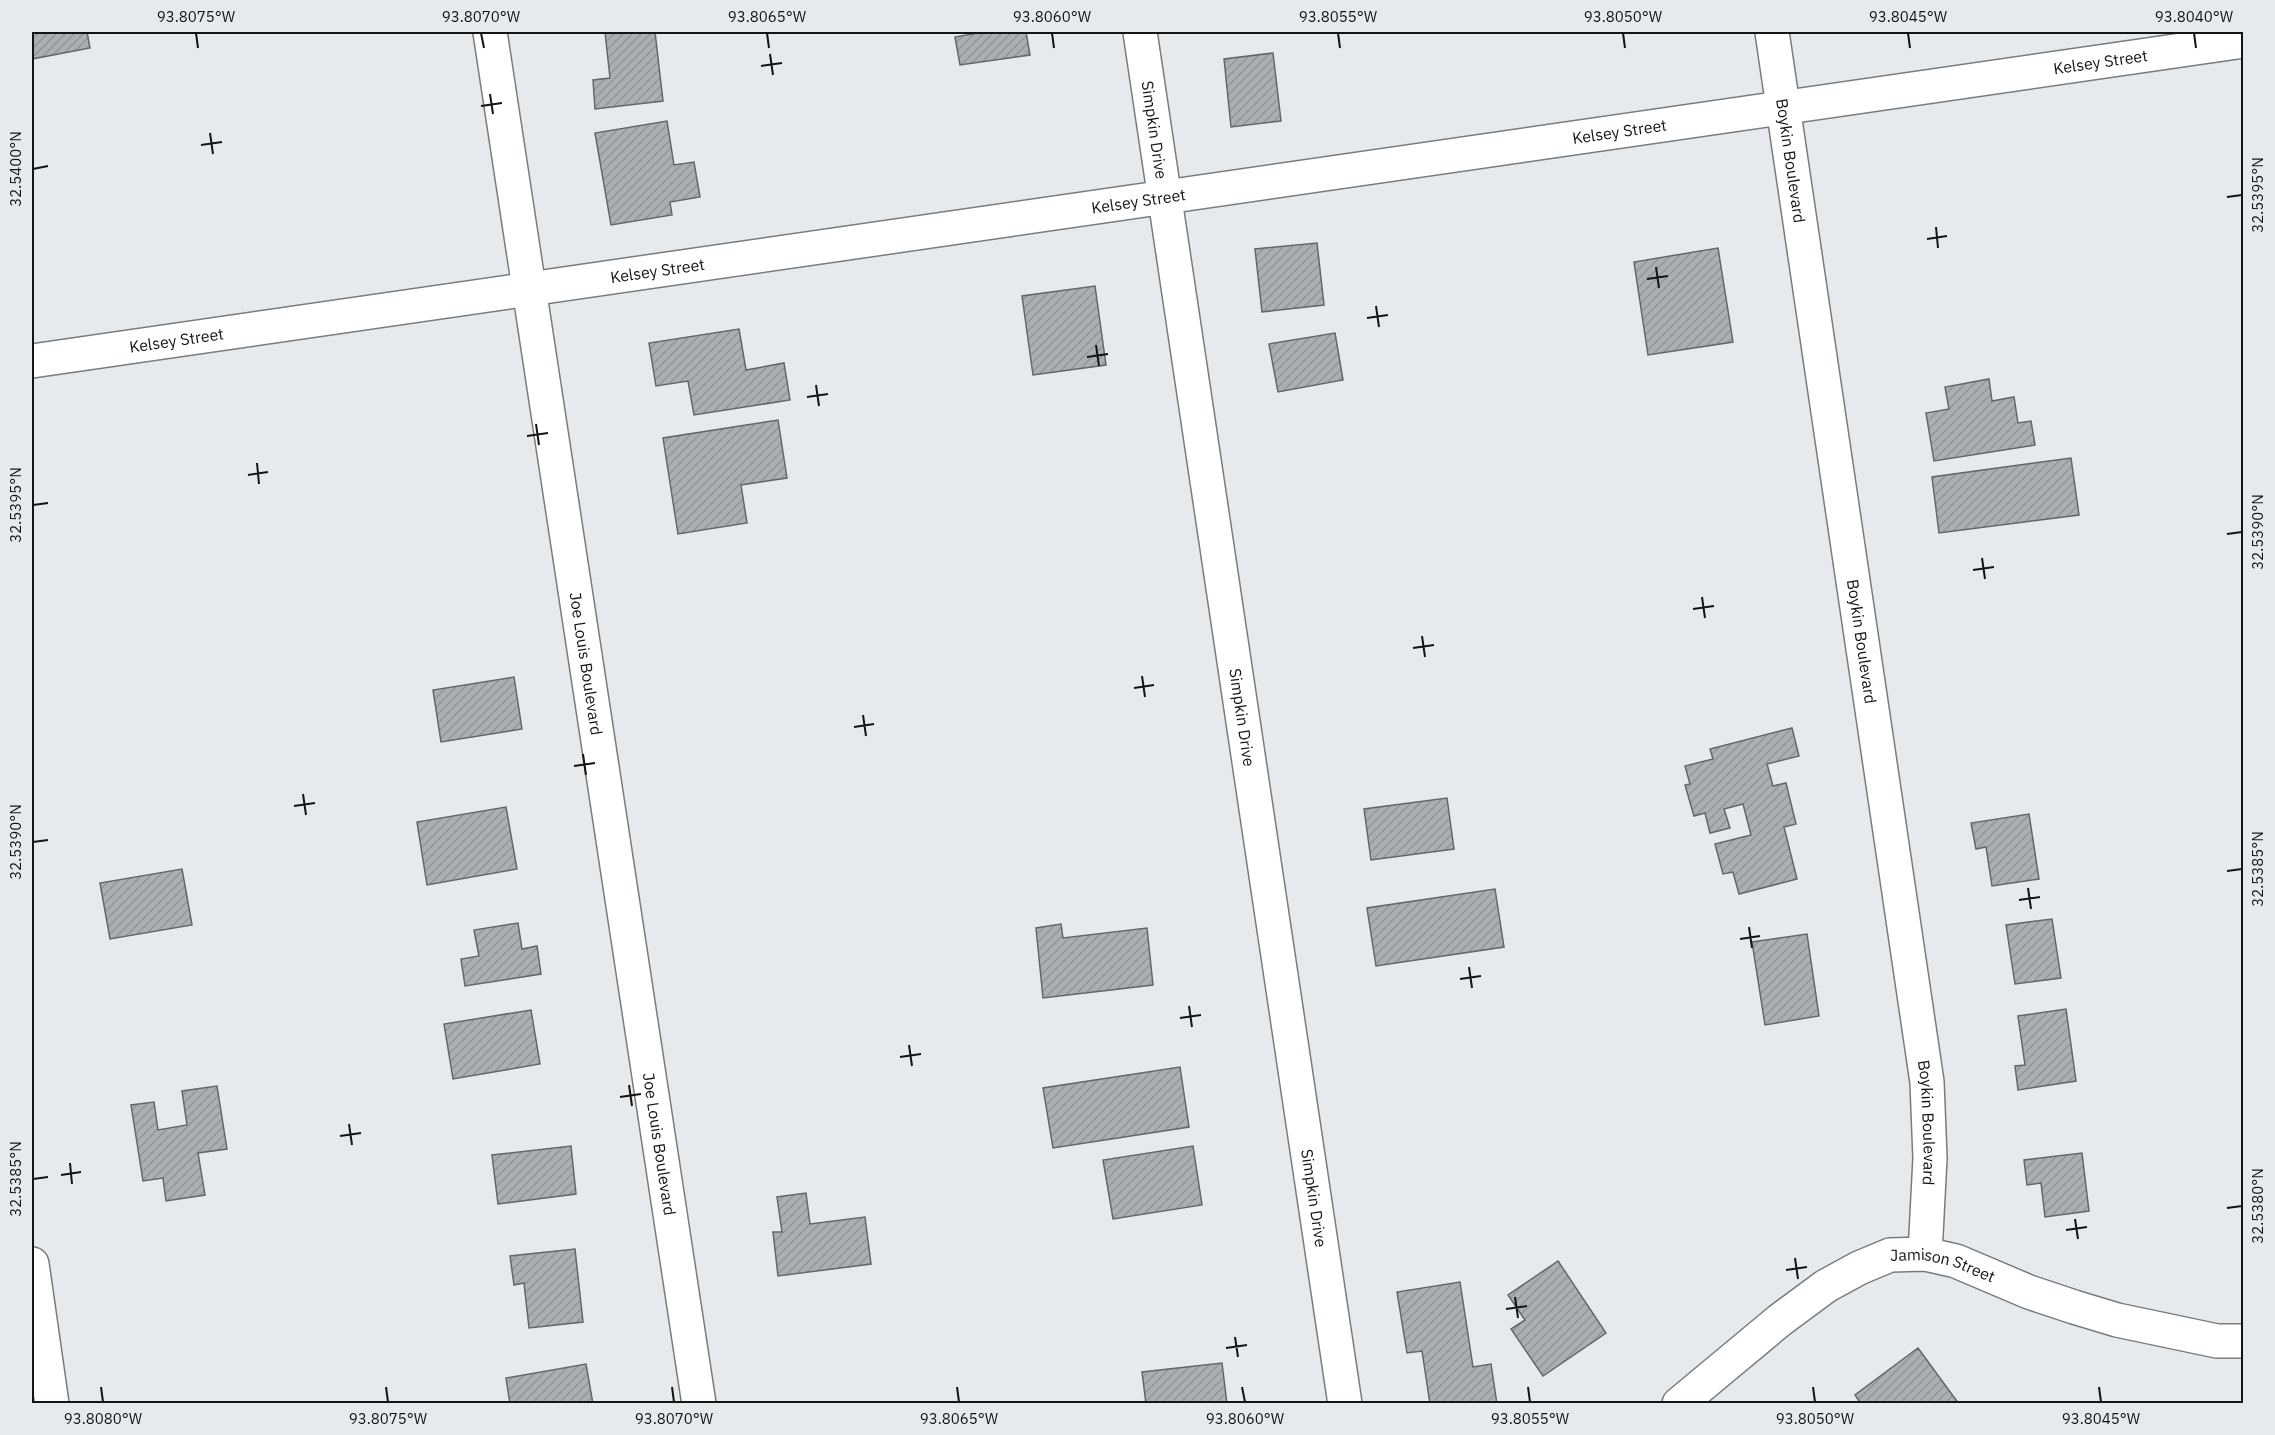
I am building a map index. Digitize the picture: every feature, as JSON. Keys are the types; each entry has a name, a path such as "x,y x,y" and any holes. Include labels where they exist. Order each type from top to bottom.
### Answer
{"street":[{"name":"Joe Louis Boulevard","path":"490,32 699,1404"},
{"name":"Simpkin Drive","path":"1140,32 1345,1404"},
{"name":"Boykin Boulevard","path":"1772,32 1927,1082 1930,1158 1925,1254"},
{"name":"Kelsey Street","path":"32,361 2244,41"},
{"name":"Jamison Street","path":"1679,1404 1780,1320 1826,1286 1859,1268 1890,1255 1925,1254 1956,1261 2029,1292 2117,1320 2217,1341 2244,1341"},
{"path":"32,1264 52,1404"}],"building":[{"path":"32,32 87,32 90,48 32,59"},
{"path":"605,32 655,32 663,101 595,109 593,80 610,78"},
{"path":"983,32 1026,32 1030,55 960,65 955,37"},
{"path":"1273,53 1281,121 1231,127 1224,59"},
{"path":"667,121 674,165 694,162 700,197 670,202 672,215 611,225 595,133"},
{"path":"1317,243 1324,305 1262,312 1255,249"},
{"path":"1718,248 1733,342 1648,355 1634,262"},
{"path":"1095,286 1106,365 1033,375 1022,296"},
{"path":"739,329 746,370 784,363 790,400 694,415 688,381 656,386 649,343"},
{"path":"1335,333 1343,380 1278,392 1269,344"},
{"path":"1989,379 1992,401 2014,397 2018,423 2031,421 2035,445 1934,461 1926,413 1949,409 1945,387"},
{"path":"778,420 787,478 741,485 747,523 678,534 663,438"},
{"path":"2071,458 2079,515 1939,533 1932,477"},
{"path":"514,677 522,729 441,742 433,690"},
{"path":"1792,728 1799,756 1767,764 1773,786 1786,783 1796,824 1784,827 1797,879 1739,894 1733,872 1723,874 1715,844 1751,835 1743,804 1724,809 1730,828 1710,833 1705,813 1694,816 1685,785 1690,784 1685,766 1713,759 1710,749"},
{"path":"1447,798 1454,849 1371,860 1364,809"},
{"path":"506,807 517,869 427,885 417,822"},
{"path":"2029,814 2039,879 1992,886 1986,847 1976,849 1971,823"},
{"path":"182,869 192,925 110,939 100,883"},
{"path":"1495,889 1504,947 1376,966 1367,908"},
{"path":"2052,919 2061,978 2015,984 2006,925"},
{"path":"518,923 522,949 537,946 541,974 465,986 461,959 479,956 474,930"},
{"path":"1061,924 1063,938 1147,928 1153,985 1043,998 1036,928"},
{"path":"1807,934 1819,1016 1765,1025 1752,942"},
{"path":"2066,1009 2076,1081 2018,1090 2015,1066 2025,1065 2018,1016"},
{"path":"531,1010 540,1064 453,1079 444,1024"},
{"path":"1180,1067 1189,1127 1053,1148 1043,1088"},
{"path":"217,1086 227,1149 198,1153 205,1195 166,1201 163,1178 143,1181 131,1105 154,1102 158,1130 187,1125 182,1091"},
{"path":"571,1146 576,1194 498,1204 492,1155"},
{"path":"1193,1146 1202,1205 1113,1219 1103,1160"},
{"path":"2082,1153 2089,1211 2045,1217 2041,1183 2027,1185 2024,1160"},
{"path":"806,1193 810,1224 865,1217 871,1264 778,1276 773,1232 782,1232 777,1197"},
{"path":"575,1249 583,1322 529,1328 524,1283 514,1285 510,1256"},
{"path":"1558,1261 1606,1333 1543,1376 1511,1329 1525,1320 1508,1295"},
{"path":"1460,1282 1473,1367 1491,1364 1497,1404 1430,1404 1422,1351 1407,1353 1397,1292"},
{"path":"1918,1348 1959,1404 1861,1404 1855,1395"},
{"path":"1222,1363 1227,1404 1146,1404 1142,1372"},
{"path":"586,1364 593,1404 510,1404 506,1378"}]}
